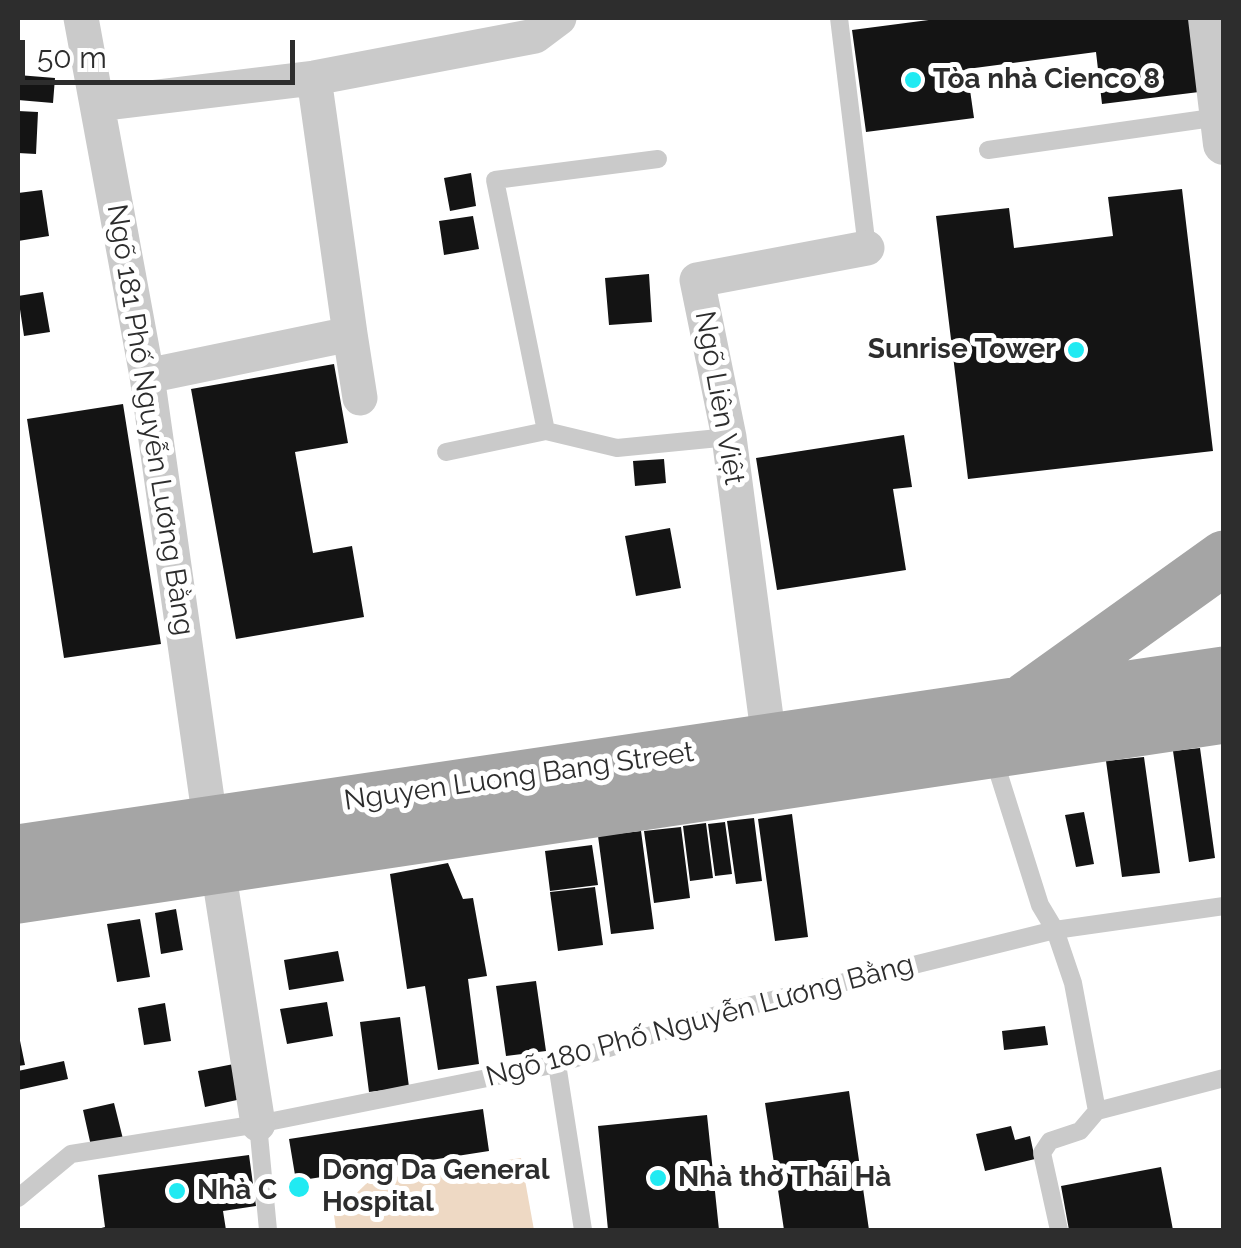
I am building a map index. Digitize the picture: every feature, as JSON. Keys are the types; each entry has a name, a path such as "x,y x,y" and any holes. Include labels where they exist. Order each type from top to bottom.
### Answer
{"main road":[{"path":"1021,704 1224,558"},
{"name":"Nguyen Luong Bang Street","path":"18,896 215,844 769,740 1224,674"},
{"name":"Nguyen Luong Bang Street","path":"18,852 215,844 992,751 1224,716"}],"street":[{"name":"Ngõ 181 Phố Nguyễn Lương Bằng","path":"81,18 100,104 147,376 215,844"},
{"path":"100,104 314,78 535,36 559,18"},
{"path":"1209,18 1222,131"},
{"path":"314,78 360,398"},
{"name":"Ngõ Liên Việt","path":"769,740 729,436 697,280 867,248"},
{"path":"147,376 350,334"},
{"path":"215,844 258,1124"}],"lane":[{"name":"Ngõ Liên Việt","path":"838,18 867,248"},
{"path":"988,150 1222,131"},
{"path":"546,431 495,180 658,159"},
{"path":"446,452 546,431 617,448 729,436"},
{"path":"992,751 1040,905 1055,930 1073,983 1097,1111"},
{"name":"Ngõ 180 Phố Nguyễn Lương Bằng","path":"18,1198 70,1154 258,1124 557,1064 736,1010 1055,930 1224,906"},
{"path":"557,1064 583,1230"},
{"path":"1059,1230 1042,1153 1050,1140 1080,1131 1097,1111 1224,1078"},
{"path":"258,1124 268,1230"}],"shaded area":[{"path":"521,1158 534,1230 336,1230 334,1215 369,1181"}],"building":[{"name":"Tòa nhà Cienco 8","path":"944,18 1189,18 1199,92 1102,104 1096,52 967,69 974,118 866,132 852,30"},
{"path":"18,75 55,78 53,103 18,100"},
{"path":"18,111 38,112 36,154 18,153"},
{"path":"471,173 476,206 450,211 444,178"},
{"name":"Sunrise Tower","path":"1182,189 1213,451 968,479 936,216 1009,208 1014,248 1113,236 1108,197"},
{"path":"42,190 49,236 18,241 18,193"},
{"path":"473,216 479,249 444,255 439,221"},
{"path":"649,274 652,322 609,325 605,278"},
{"path":"43,292 50,332 24,336 18,296"},
{"path":"334,364 348,443 295,452 313,553 352,546 364,617 236,639 191,389"},
{"path":"123,404 161,644 64,658 27,419"},
{"path":"904,435 912,487 893,489 906,570 777,590 756,458"},
{"path":"664,459 666,483 635,486 633,461"},
{"path":"670,528 681,588 636,596 625,536"},
{"path":"1200,748 1215,858 1189,862 1173,751"},
{"path":"1144,757 1160,873 1122,877 1106,761"},
{"path":"1084,812 1094,864 1076,867 1065,815"},
{"path":"792,814 808,937 775,941 758,819"},
{"path":"754,818 762,881 736,884 727,821"},
{"path":"725,822 732,874 715,876 708,824"},
{"path":"706,823 713,878 690,881 683,826"},
{"path":"681,827 690,898 654,903 644,831"},
{"path":"641,831 654,929 611,934 598,836"},
{"path":"592,845 598,885 550,891 545,851"},
{"path":"448,863 463,899 473,898 487,976 468,979 479,1064 438,1070 425,986 407,989 390,874"},
{"path":"595,887 603,945 558,951 550,892"},
{"path":"176,909 183,950 161,954 155,913"},
{"path":"140,919 150,977 117,982 107,924"},
{"path":"338,951 344,981 289,990 284,960"},
{"path":"536,981 546,1051 506,1056 496,986"},
{"path":"327,1002 333,1036 287,1044 280,1009"},
{"path":"165,1003 171,1041 144,1045 138,1008"},
{"path":"400,1017 409,1087 369,1092 360,1022"},
{"path":"1045,1026 1048,1045 1004,1050 1002,1031"},
{"path":"18,1031 25,1065 18,1066"},
{"path":"64,1061 68,1079 18,1090 18,1071"},
{"path":"239,1063 246,1098 205,1107 198,1071"},
{"path":"849,1091 869,1230 784,1230 765,1103"},
{"path":"114,1103 123,1139 91,1146 83,1110"},
{"path":"483,1109 489,1151 296,1181 289,1139"},
{"name":"Nhà thờ Thái Hà","path":"707,1115 719,1230 608,1230 598,1126"},
{"path":"1011,1126 1015,1140 1030,1136 1035,1159 985,1171 976,1134"},
{"name":"Nhà C","path":"249,1155 256,1206 223,1211 226,1230 94,1230 105,1227 98,1175"},
{"path":"1161,1167 1173,1230 1069,1230 1061,1186"}],"place":[{"name":"Tòa nhà Cienco 8","path":"913,80"},
{"name":"Sunrise Tower","path":"1076,350"},
{"name":"Nhà thờ Thái Hà","path":"658,1178"},
{"name":"Dong Da General Hospital","path":"299,1187"},
{"name":"Nhà C","path":"177,1191"}]}
